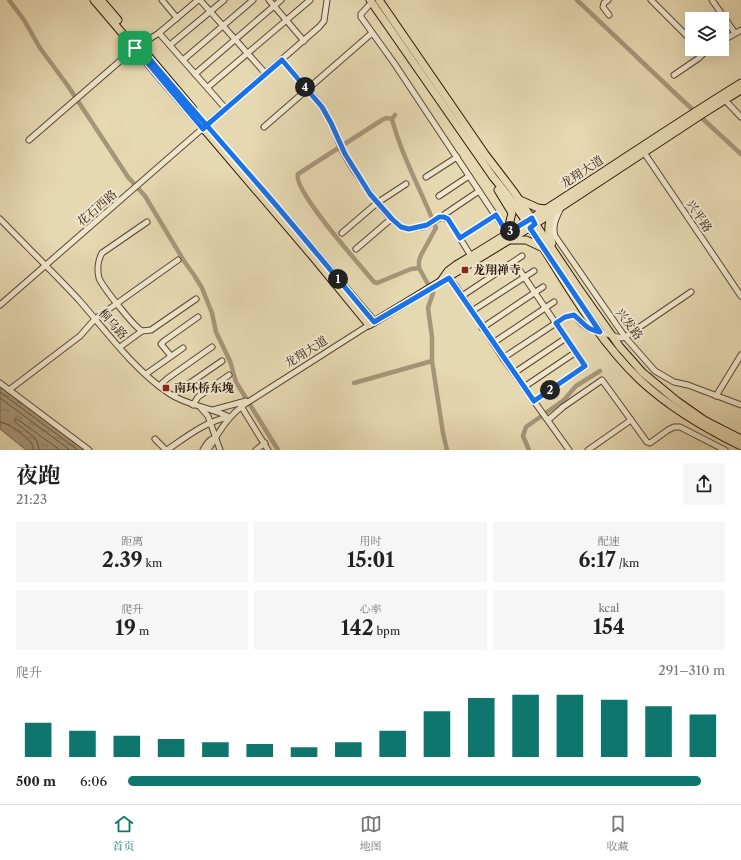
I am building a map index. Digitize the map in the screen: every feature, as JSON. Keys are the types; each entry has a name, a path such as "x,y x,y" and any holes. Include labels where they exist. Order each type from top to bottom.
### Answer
{"main road":[{"path":"94,0 137,47 371,324"},
{"path":"101,0 137,47"},
{"path":"380,0 485,154 503,176 519,200 543,248 617,355 639,379 658,396 698,423 741,446"},
{"path":"371,1 493,177 568,273 634,363 660,388 704,420 741,439"},
{"name":"龙翔大道","path":"723,98 741,83"},
{"name":"龙翔大道","path":"371,324 438,284 447,276 530,223 552,214 642,150 701,111 723,98 741,90"},
{"name":"龙翔大道","path":"530,223 545,209 642,150"},
{"path":"493,177 496,187 512,214 509,236 526,240 543,248"},
{"path":"519,200 538,208 545,209"},
{"path":"552,214 548,227 548,233 550,240 563,260 568,273"},
{"name":"龙翔大道","path":"447,276 456,265 509,236"}],"street":[{"path":"162,0 177,18"},
{"path":"29,140 137,47 159,33 199,0 266,74"},
{"path":"170,45 224,0"},
{"path":"183,60 254,0"},
{"path":"269,0 304,41"},
{"path":"195,74 282,0"},
{"path":"208,88 310,0"},
{"name":"花石西路","path":"0,305 320,27 324,21 327,0"},
{"path":"608,0 603,6 609,15"},
{"path":"650,0 685,34"},
{"path":"712,0 735,33"},
{"path":"371,1 361,14 361,17 509,236"},
{"path":"729,37 741,30"},
{"path":"159,33 226,109"},
{"path":"264,127 372,33"},
{"path":"674,75 701,56"},
{"path":"282,60 325,111 345,154 370,194 392,219 401,227 409,229 427,225 439,217 444,217 448,219 471,256"},
{"path":"723,98 739,111 741,117"},
{"name":"兴平路","path":"642,150 741,296"},
{"path":"426,178 457,157"},
{"path":"440,196 469,176"},
{"path":"342,233 378,203 406,184"},
{"path":"444,217 445,214 479,191"},
{"name":"兴发路","path":"562,207 554,222 553,230 555,236 625,337 655,371 674,382 741,405"},
{"path":"460,238 496,215"},
{"name":"桐乌路","path":"0,219 78,299 120,347 159,386 174,396 222,413 229,417"},
{"path":"356,249 392,219"},
{"path":"142,332 132,324 100,280 98,267 102,254 146,222"},
{"path":"462,296 522,256"},
{"path":"9,390 80,336 95,320 178,260"},
{"path":"514,262 585,366 534,401"},
{"path":"472,311 534,270"},
{"path":"447,276 569,450"},
{"path":"482,328 542,287"},
{"path":"504,358 565,317 574,315 589,329 621,338 625,337 691,292"},
{"path":"120,347 142,332 155,328 196,299"},
{"path":"493,343 554,302"},
{"path":"171,356 161,344 198,317"},
{"name":"龙翔大道","path":"229,417 252,399 371,324"},
{"path":"514,373 566,338"},
{"path":"159,386 212,347"},
{"path":"146,374 183,348"},
{"path":"524,387 576,352"},
{"path":"716,396 741,355"},
{"path":"174,396 177,392 222,360"},
{"path":"220,450 208,416 196,405 198,397 229,375"},
{"path":"548,420 563,407 602,380 647,442 650,443 674,427 680,427 725,450"},
{"path":"0,383 90,450"},
{"path":"213,410 252,399"},
{"path":"243,405 268,450"},
{"path":"155,439 167,450 211,422 229,417"},
{"path":"208,450 229,417"},
{"path":"588,450 631,420"},
{"path":"203,450 212,438 215,438"},
{"path":"256,450 265,443"}],"water":[{"path":"0,387 85,450 26,450 0,429"}],"waterway":[{"path":"9,0 24,20 40,48 68,86 128,177 145,196 202,288 212,313 216,332 230,361 236,382 278,450"},
{"path":"577,0 741,154"},
{"path":"395,115 392,119 401,147 436,228 421,255 419,268 433,293 428,308 432,337 432,361 447,450"},
{"path":"392,119 386,118 382,120 298,174 299,183 316,211 374,282 377,283 411,269 419,268"},
{"path":"354,383 432,361"},
{"path":"529,450 523,436 526,427 564,400 576,386 600,371"}],"place":[{"name":"龙翔禅寺","path":"465,270"},
{"name":"南环桥东堍","path":"166,388"}],"route":[{"path":"135,48 138,45 180,95 207,125 263,190 374,322 449,278 482,328 534,401 585,366 556,323 565,317 574,315 589,329 600,332 530,228 535,224 532,218 507,233 496,215 460,238 448,219 444,217 439,217 427,225 409,229 401,227 370,194 342,149 331,123 322,107 282,60 207,125 203,129 135,48"}]}
